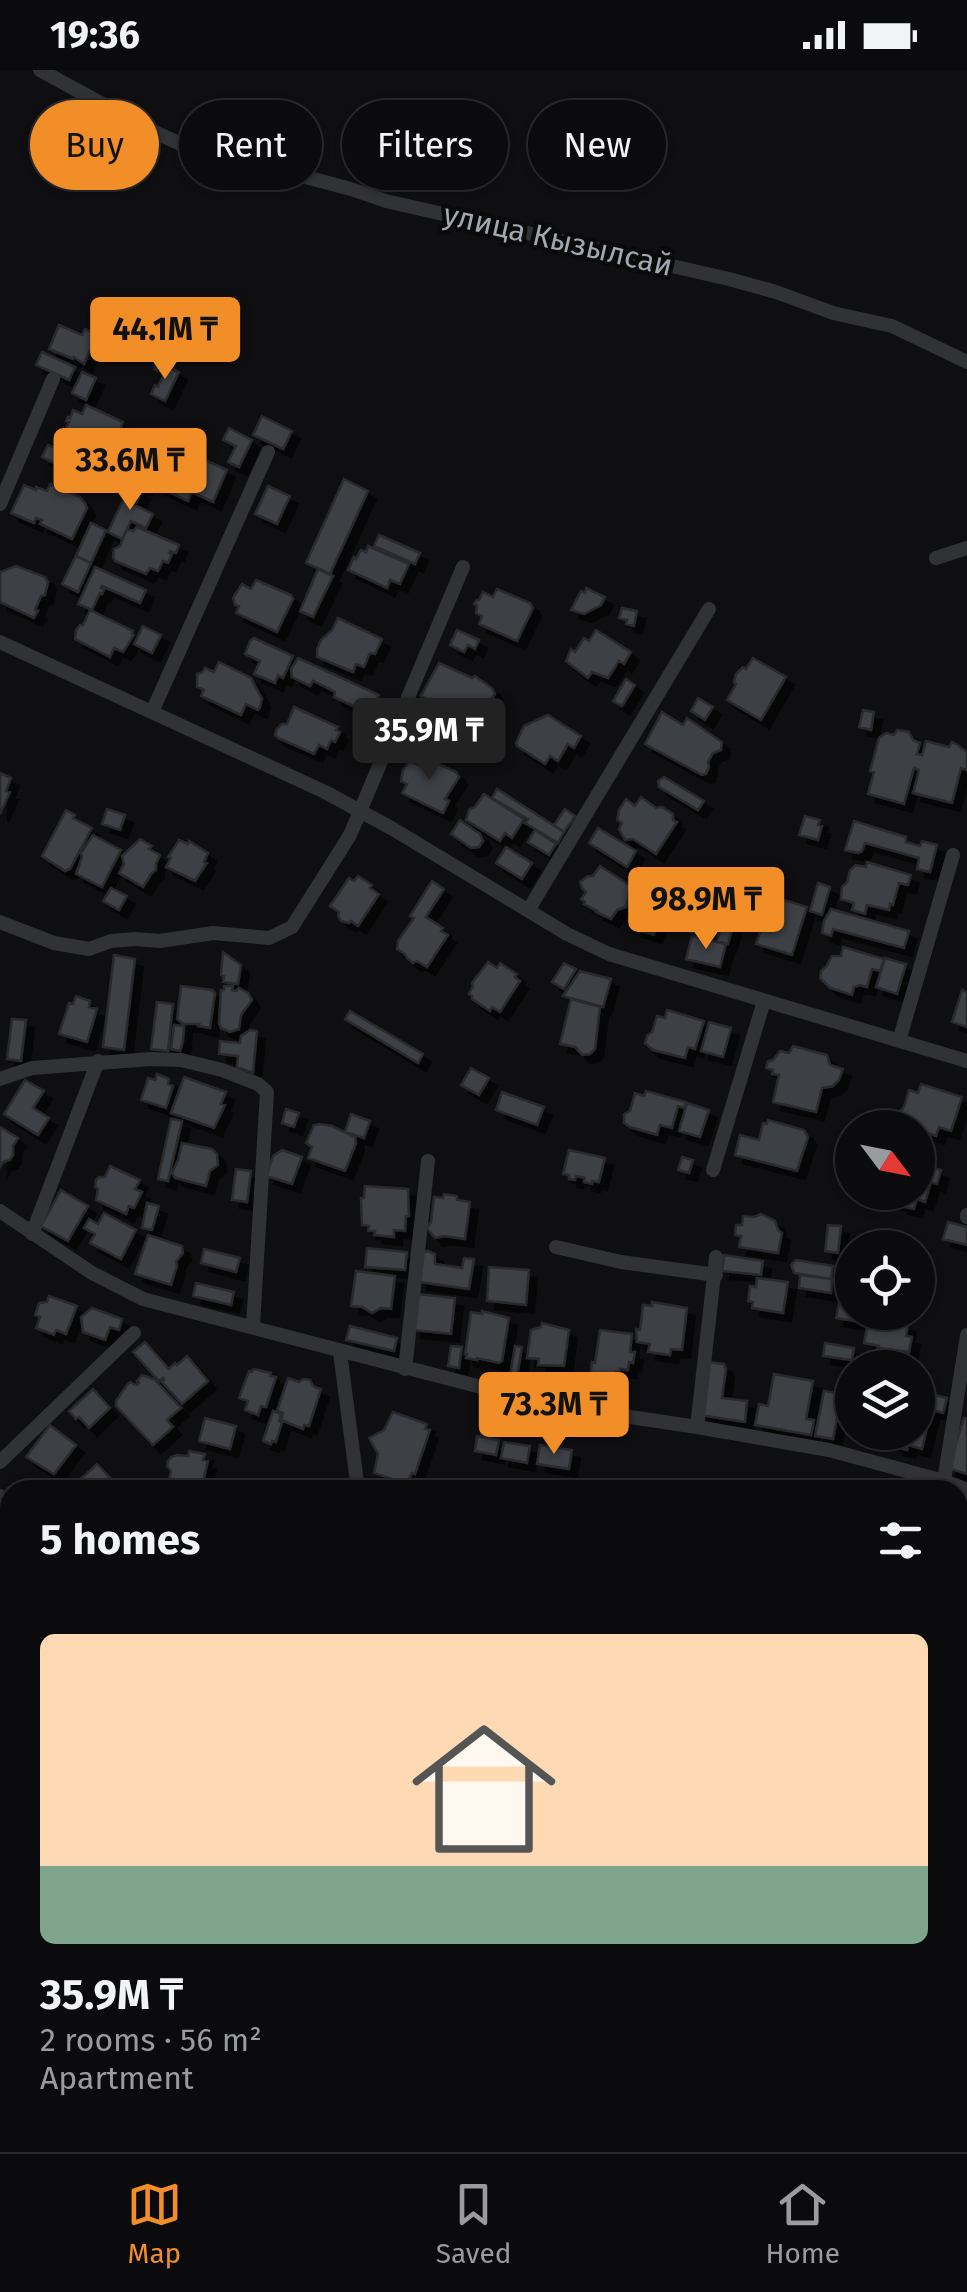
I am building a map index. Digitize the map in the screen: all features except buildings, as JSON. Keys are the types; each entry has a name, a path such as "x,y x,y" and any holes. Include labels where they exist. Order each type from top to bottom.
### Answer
{"street":[{"name":"улица Кызылсай","path":"40,70 203,154 279,170 424,210 729,279 833,313 892,326 967,362"},
{"path":"0,504 53,379"},
{"path":"152,712 268,452"},
{"path":"936,558 967,548"},
{"path":"0,922 54,942 89,949 110,941 160,941 213,933 269,938 292,927 350,835 463,568"},
{"path":"529,910 709,609"},
{"path":"0,642 359,810 567,934 609,954 967,1062"},
{"path":"899,1041 953,855"},
{"path":"713,1170 764,1000"},
{"path":"0,1079 32,1068 151,1058 181,1060 222,1070 258,1084 267,1092 253,1326"},
{"path":"32,1234 98,1061"},
{"path":"405,1369 428,1161"},
{"path":"0,1210 92,1274 143,1298 550,1406 829,1450 944,1480 967,1335"},
{"path":"556,1247 621,1262 716,1275"},
{"path":"697,1427 716,1257"},
{"path":"0,1462 134,1333"},
{"path":"340,1352 357,1480"}],"lane":[{"path":"917,1480 918,1474"}]}
